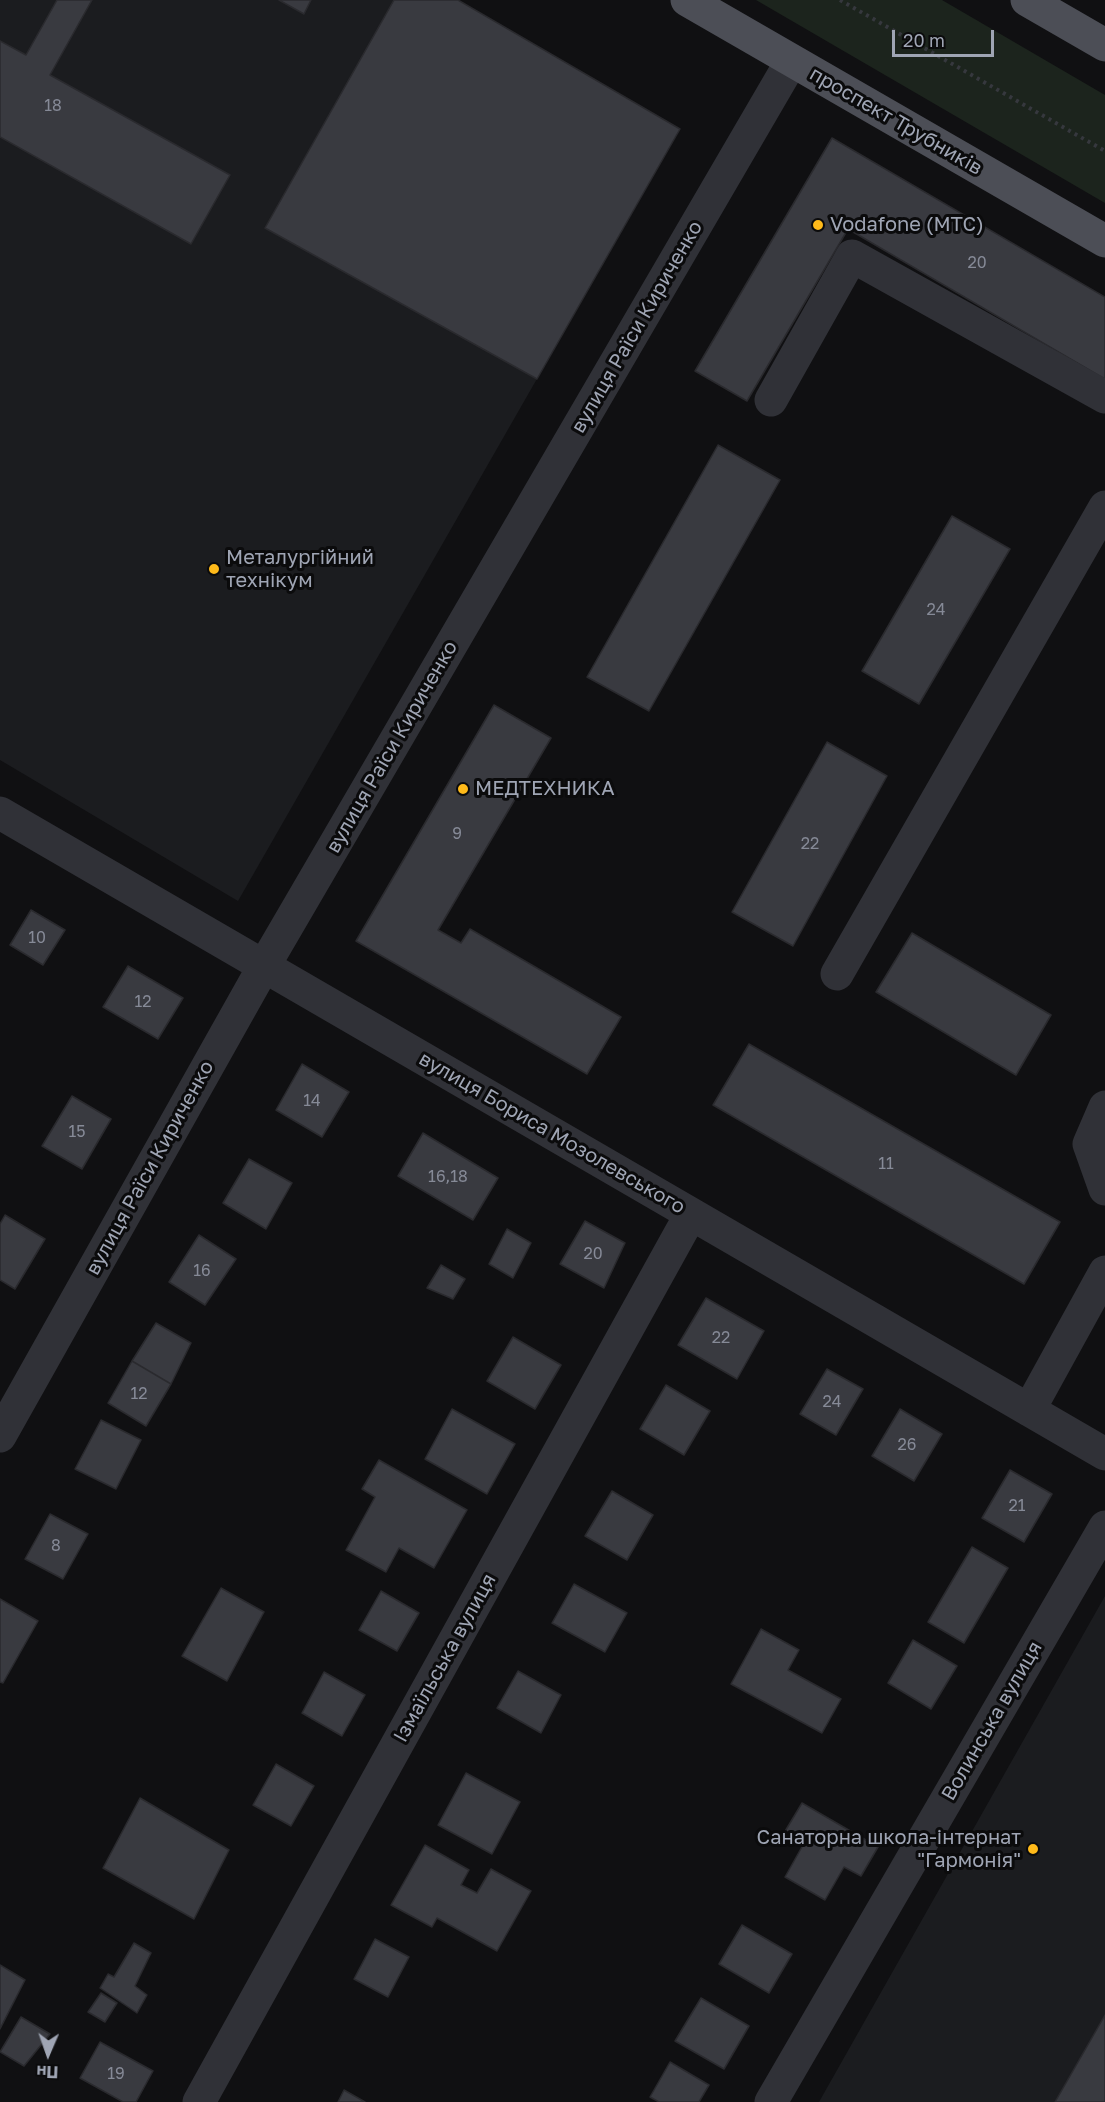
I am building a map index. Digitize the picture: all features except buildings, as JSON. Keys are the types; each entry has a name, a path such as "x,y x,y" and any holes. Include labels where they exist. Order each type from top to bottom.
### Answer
{"main road":[{"name":"проспект Трубників","path":"687,0 1105,241"},
{"path":"1027,0 1105,45"}],"street":[{"name":"вулиця Раїси Кириченко","path":"0,1436 264,966 791,62"},
{"path":"771,400 852,256 1105,397"},
{"path":"837,974 1105,507"},
{"name":"вулиця Бориса Мозолевського","path":"0,813 1105,1454"},
{"path":"1105,1107 1089,1144 1105,1189"},
{"name":"Ізмаїльська вулиця","path":"199,2102 691,1214"},
{"path":"1029,1410 1105,1272"},
{"name":"Волинська вулиця","path":"771,2102 1105,1527"}],"path":[{"path":"840,0 1105,151"}],"shaded area":[{"name":"Металургійний технікум","path":"0,0 458,0 680,129 238,901 0,760"},
{"path":"756,0 942,0 1105,95 1105,203"},
{"name":"Санаторна школа-інтернат \"Гармонія\"","path":"1105,1596 1105,2102 819,2102"}],"place":[{"name":"Vodafone (МТС)","path":"818,225"},
{"name":"Металургійний технікум","path":"214,569"},
{"name":"МЕДТЕХНИКА","path":"463,789"},
{"name":"Санаторна школа-інтернат \"Гармонія\"","path":"1033,1849"}]}
